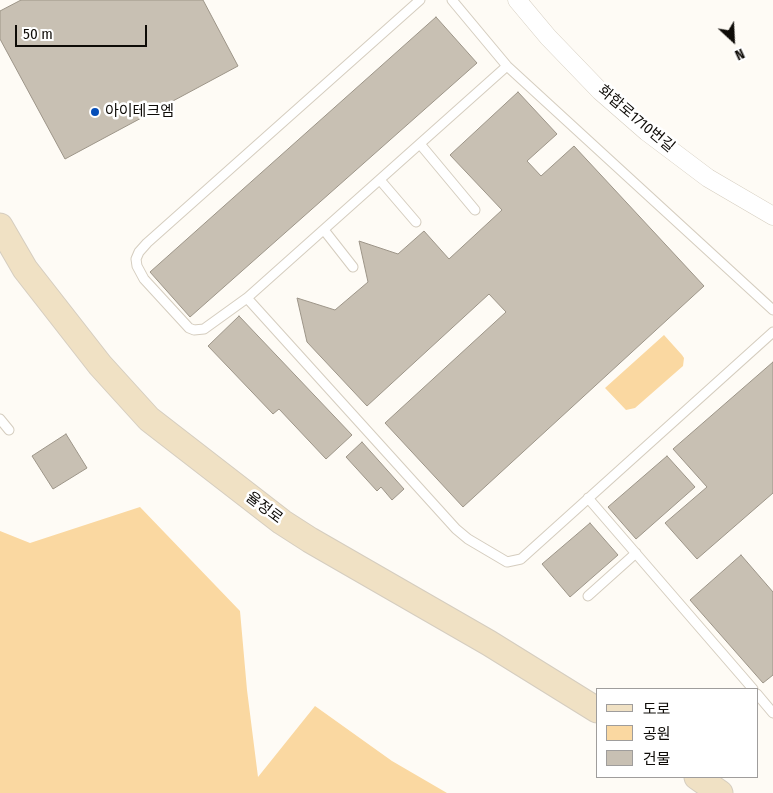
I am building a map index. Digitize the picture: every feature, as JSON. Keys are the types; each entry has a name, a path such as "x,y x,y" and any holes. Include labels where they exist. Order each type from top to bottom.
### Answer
{"main road":[{"name":"율정로","path":"0,226 26,269 100,365 150,419 204,463 296,531 488,643 596,709"},
{"path":"698,778 720,793"}],"street":[{"name":"화합로1710번길","path":"517,0 548,37 594,84 647,132 708,178 773,216"}],"lane":[{"path":"420,0 139,252 136,266 144,279 184,324 194,330 209,326 247,298 507,66"},
{"path":"452,0 507,66 773,310"},
{"path":"420,144 475,210"},
{"path":"380,180 416,222"},
{"path":"324,230 353,267"},
{"path":"247,298 456,529 468,539 502,560 513,562 520,559 773,332"},
{"path":"0,419 9,430"},
{"path":"588,498 752,688"},
{"path":"588,596 636,553"},
{"path":"758,695 773,713"}],"green space":[{"path":"664,335 684,358 683,366 635,408 626,410 605,388"},
{"path":"140,507 240,611 247,690 258,777 315,706 392,761 447,793 0,793 0,531 30,543"}],"building":[{"name":"아이테크엠","path":"21,0 203,0 238,66 65,159 0,39 0,11"},
{"path":"436,17 477,63 190,317 150,272"},
{"path":"518,92 557,134 527,161 541,176 574,146 704,286 463,507 385,423 506,312 489,294 367,406 307,342 297,298 335,310 368,282 359,241 398,254 424,231 449,259 502,210 450,155"},
{"path":"239,316 352,435 326,459 279,409 273,414 208,346"},
{"path":"773,362 773,493 697,559 665,523 707,487 673,449"},
{"path":"66,434 87,468 53,489 32,456"},
{"path":"362,442 404,489 392,500 381,487 377,491 346,457"},
{"path":"667,456 695,487 636,539 608,507"},
{"path":"590,523 618,555 570,597 542,564"},
{"path":"741,555 773,592 773,675 763,683 690,600"}],"place":[{"name":"아이테크엠","path":"95,112"}]}
